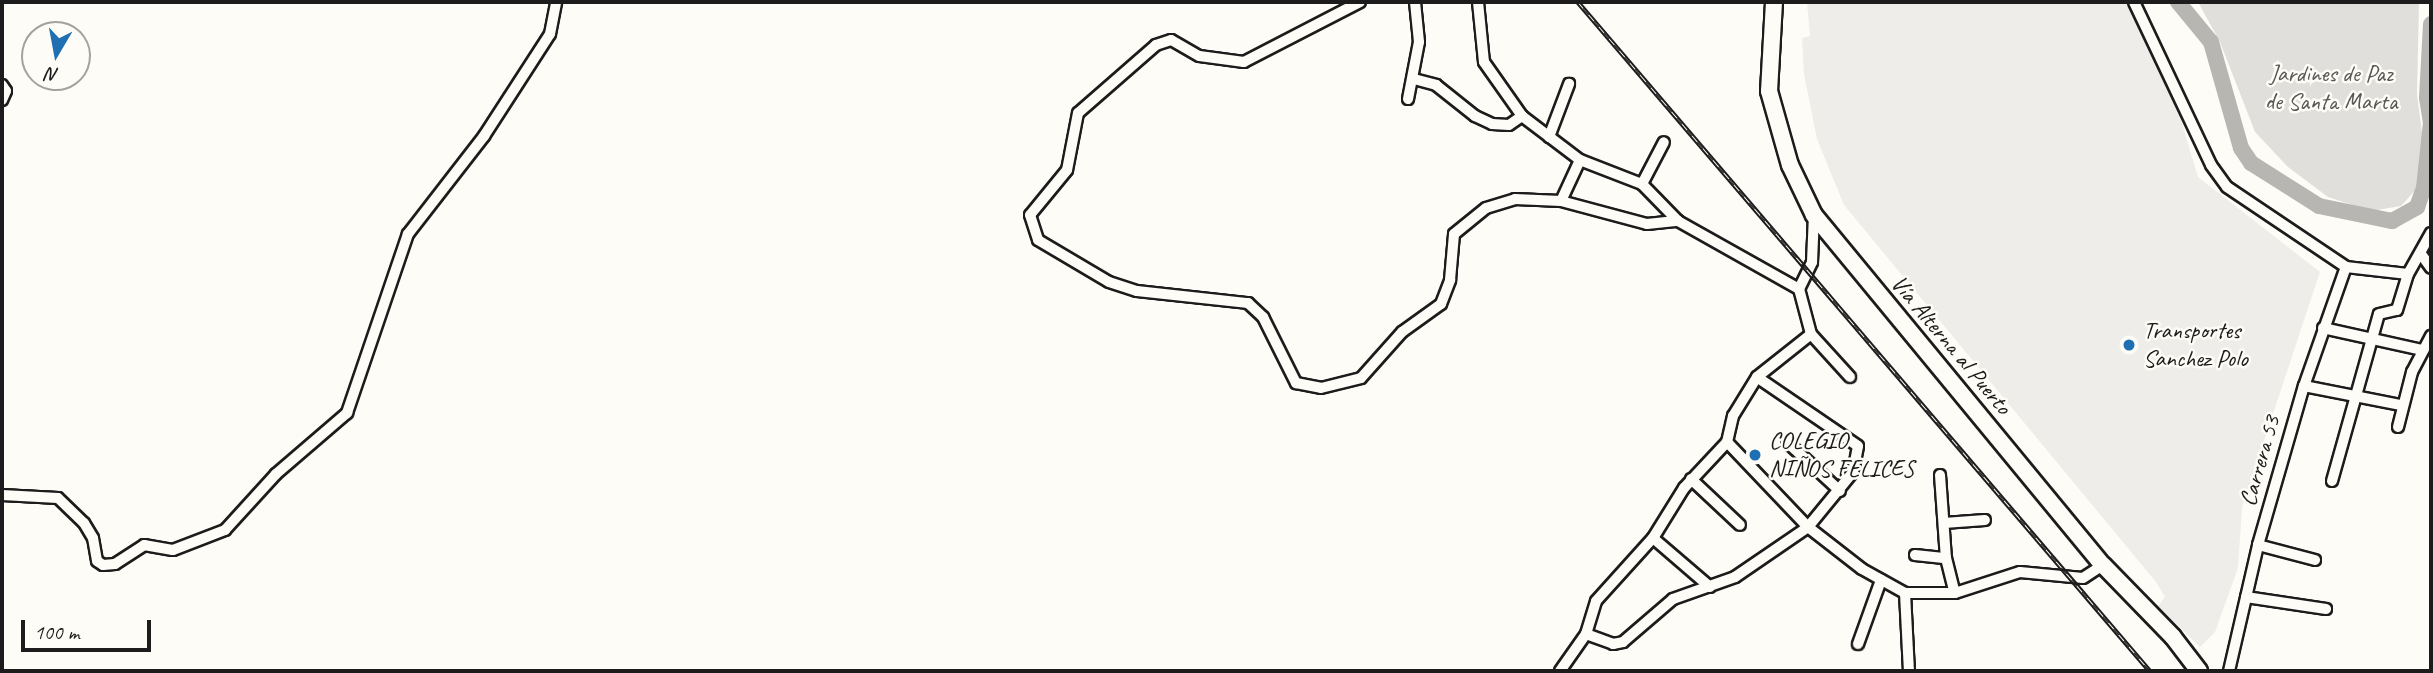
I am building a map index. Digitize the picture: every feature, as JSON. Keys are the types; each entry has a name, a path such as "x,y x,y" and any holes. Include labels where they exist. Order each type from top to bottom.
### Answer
{"main road":[{"name":"Vía Alterna al Puerto","path":"1774,2 1769,91 1790,165 1814,215 2103,565 2173,637 2199,671"}],"street":[{"path":"2,495 58,498 84,523 93,538 97,561 103,565 115,564 144,545 173,550 225,530 276,474 347,413 408,233 484,136 550,34 556,2"},
{"path":"1360,2 1244,62 1199,56 1171,40 1156,45 1078,113 1067,170 1030,215 1038,240 1109,282 1137,291 1248,303 1263,317 1296,383 1321,388 1360,378 1402,332 1441,304 1450,281 1454,234 1486,208 1515,199 1561,201 1647,224 1678,221"},
{"path":"1408,99 1414,79 1419,33 1415,2"},
{"path":"1478,2 1484,62 1522,116 1580,160 1642,184 1678,221 1799,289"},
{"path":"2134,2 2217,177 2346,267 2408,275"},
{"path":"1414,79 1436,85 1475,116 1492,124 1509,125 1522,116"},
{"path":"1549,137 1569,84"},
{"path":"2,85 6,91 2,100"},
{"path":"1642,184 1664,142"},
{"path":"1561,201 1580,160"},
{"path":"1814,215 1812,262 1799,289 1811,334 1850,377"},
{"path":"2332,481 2381,312 2399,307 2408,275 2431,233"},
{"path":"2421,254 2431,268"},
{"name":"Carrera 53","path":"2229,671 2258,545 2304,386 2346,267"},
{"path":"2323,328 2422,350"},
{"path":"1560,671 1586,634 1596,601 1653,538 1691,479 1727,442 1732,416 1758,377 1811,334"},
{"path":"2398,428 2401,405 2422,350 2431,336"},
{"path":"1586,634 1613,644 1623,642 1673,599 1735,577 1808,527 1853,472 1858,446 1758,377"},
{"path":"2304,386 2354,398 2401,405"},
{"path":"1727,442 1808,527 1881,580 1905,593 1955,593 2020,572 2083,578 2103,565"},
{"path":"1787,442 1840,491"},
{"path":"1940,474 1946,558 1955,593"},
{"path":"1691,479 1740,526"},
{"path":"1944,523 1985,520"},
{"path":"1653,538 1710,587"},
{"path":"2258,545 2315,560"},
{"path":"1915,555 1946,558"},
{"path":"1858,644 1881,580"},
{"path":"1905,593 1909,671"},
{"path":"2246,597 2326,610"}],"shaded area":[{"name":"Transportes Sanchez Polo","path":"1807,2 2127,2 2169,81 2198,177 2320,272 2242,507 2238,568 2215,632 2200,647 2158,606 2165,597 2156,582 1844,205 1817,139 1804,74 1802,38 1810,36"}],"green space":[{"name":"Jardines de Paz de Santa Marta","path":"2198,2 2419,2 2417,94 2426,164 2419,186 2401,206 2371,211 2328,197 2288,167 2255,132 2220,42"}],"waterway":[{"path":"2178,2 2211,42 2241,148 2251,163 2319,206 2392,221 2417,207 2424,188 2431,123 2427,98 2431,24"}],"railway":[{"path":"1578,2 2150,671"}],"place":[{"name":"Transportes Sanchez Polo","path":"2129,345"},
{"name":"COLEGIO NIÑOS FELICES","path":"1755,455"}]}
